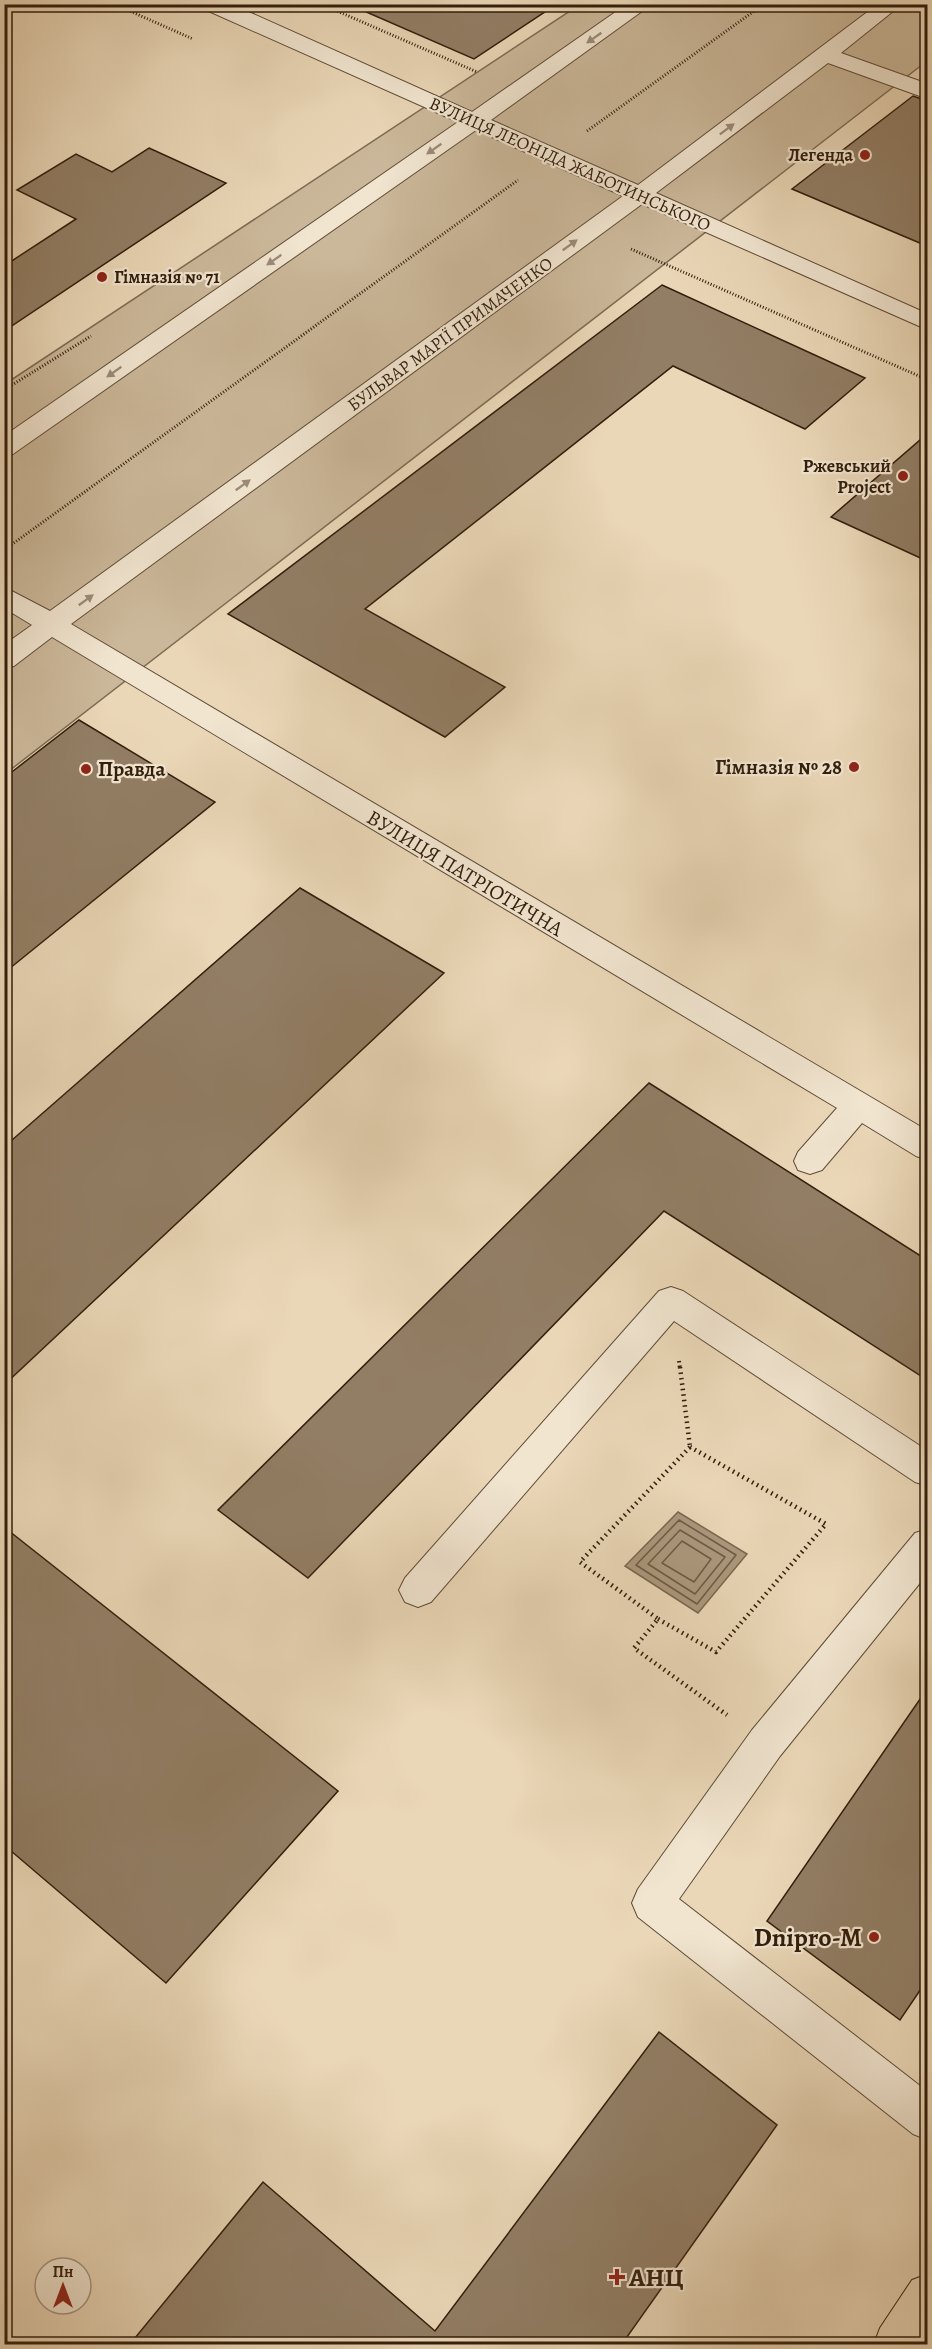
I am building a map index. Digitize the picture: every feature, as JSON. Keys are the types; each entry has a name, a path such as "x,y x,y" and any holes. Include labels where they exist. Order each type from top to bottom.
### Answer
{"main road":[{"path":"896,2344 927,2296"}],"street":[{"name":"ВУЛИЦЯ ЛЕОНІДА ЖАБОТИНСЬКОГО","path":"212,4 927,323"},
{"path":"4,448 642,4"},
{"name":"БУЛЬВАР МАРІЇ ПРИМАЧЕНКО","path":"4,659 639,195 892,4"},
{"path":"827,55 927,92"},
{"name":"ВУЛИЦЯ ПАТРІОТИЧНА","path":"4,597 927,1147"},
{"path":"810,1161 858,1106"},
{"path":"418,1590 671,1301 927,1471"},
{"path":"927,1545 766,1743 652,1903 927,2119"}],"path":[{"path":"321,4 478,72"},
{"path":"4,550 764,4"},
{"path":"625,246 927,380"},
{"path":"671,1301 690,1447"},
{"path":"690,1447 826,1524 716,1652 658,1619 580,1562 690,1447"},
{"path":"658,1619 634,1648 766,1743"}],"shaded area":[{"path":"579,5 927,5 927,61 5,774 5,384"}],"water":[{"path":"678,1512 747,1554 698,1613 625,1566"}],"building":[{"path":"348,4 557,4 474,59"},
{"path":"913,96 927,101 927,246 792,189"},
{"path":"149,148 226,183 4,331 4,266 76,219 17,190 76,154 112,172"},
{"path":"662,285 865,378 805,429 673,366 365,609 505,687 445,737 228,614"},
{"name":"Ржевський Project","path":"927,434 927,561 831,517"},
{"path":"79,720 215,802 4,973 4,778"},
{"path":"300,888 444,973 4,1385 4,1147"},
{"path":"649,1083 927,1260 927,1380 664,1211 308,1578 218,1510"},
{"path":"4,1527 338,1791 166,1983 4,1845"},
{"path":"927,1689 927,1980 900,2020 767,1921"},
{"path":"659,2032 777,2125 622,2344 130,2344 263,2182 435,2331"}],"place":[{"name":"Легенда","path":"865,155"},
{"name":"Гімназія № 71","path":"102,277"},
{"name":"Ржевський Project","path":"903,476"},
{"name":"Гімназія № 28","path":"854,767"},
{"name":"Правда","path":"86,769"},
{"name":"Dnipro-M","path":"874,1937"},
{"name":"АНЦ","path":"617,2277"}]}
